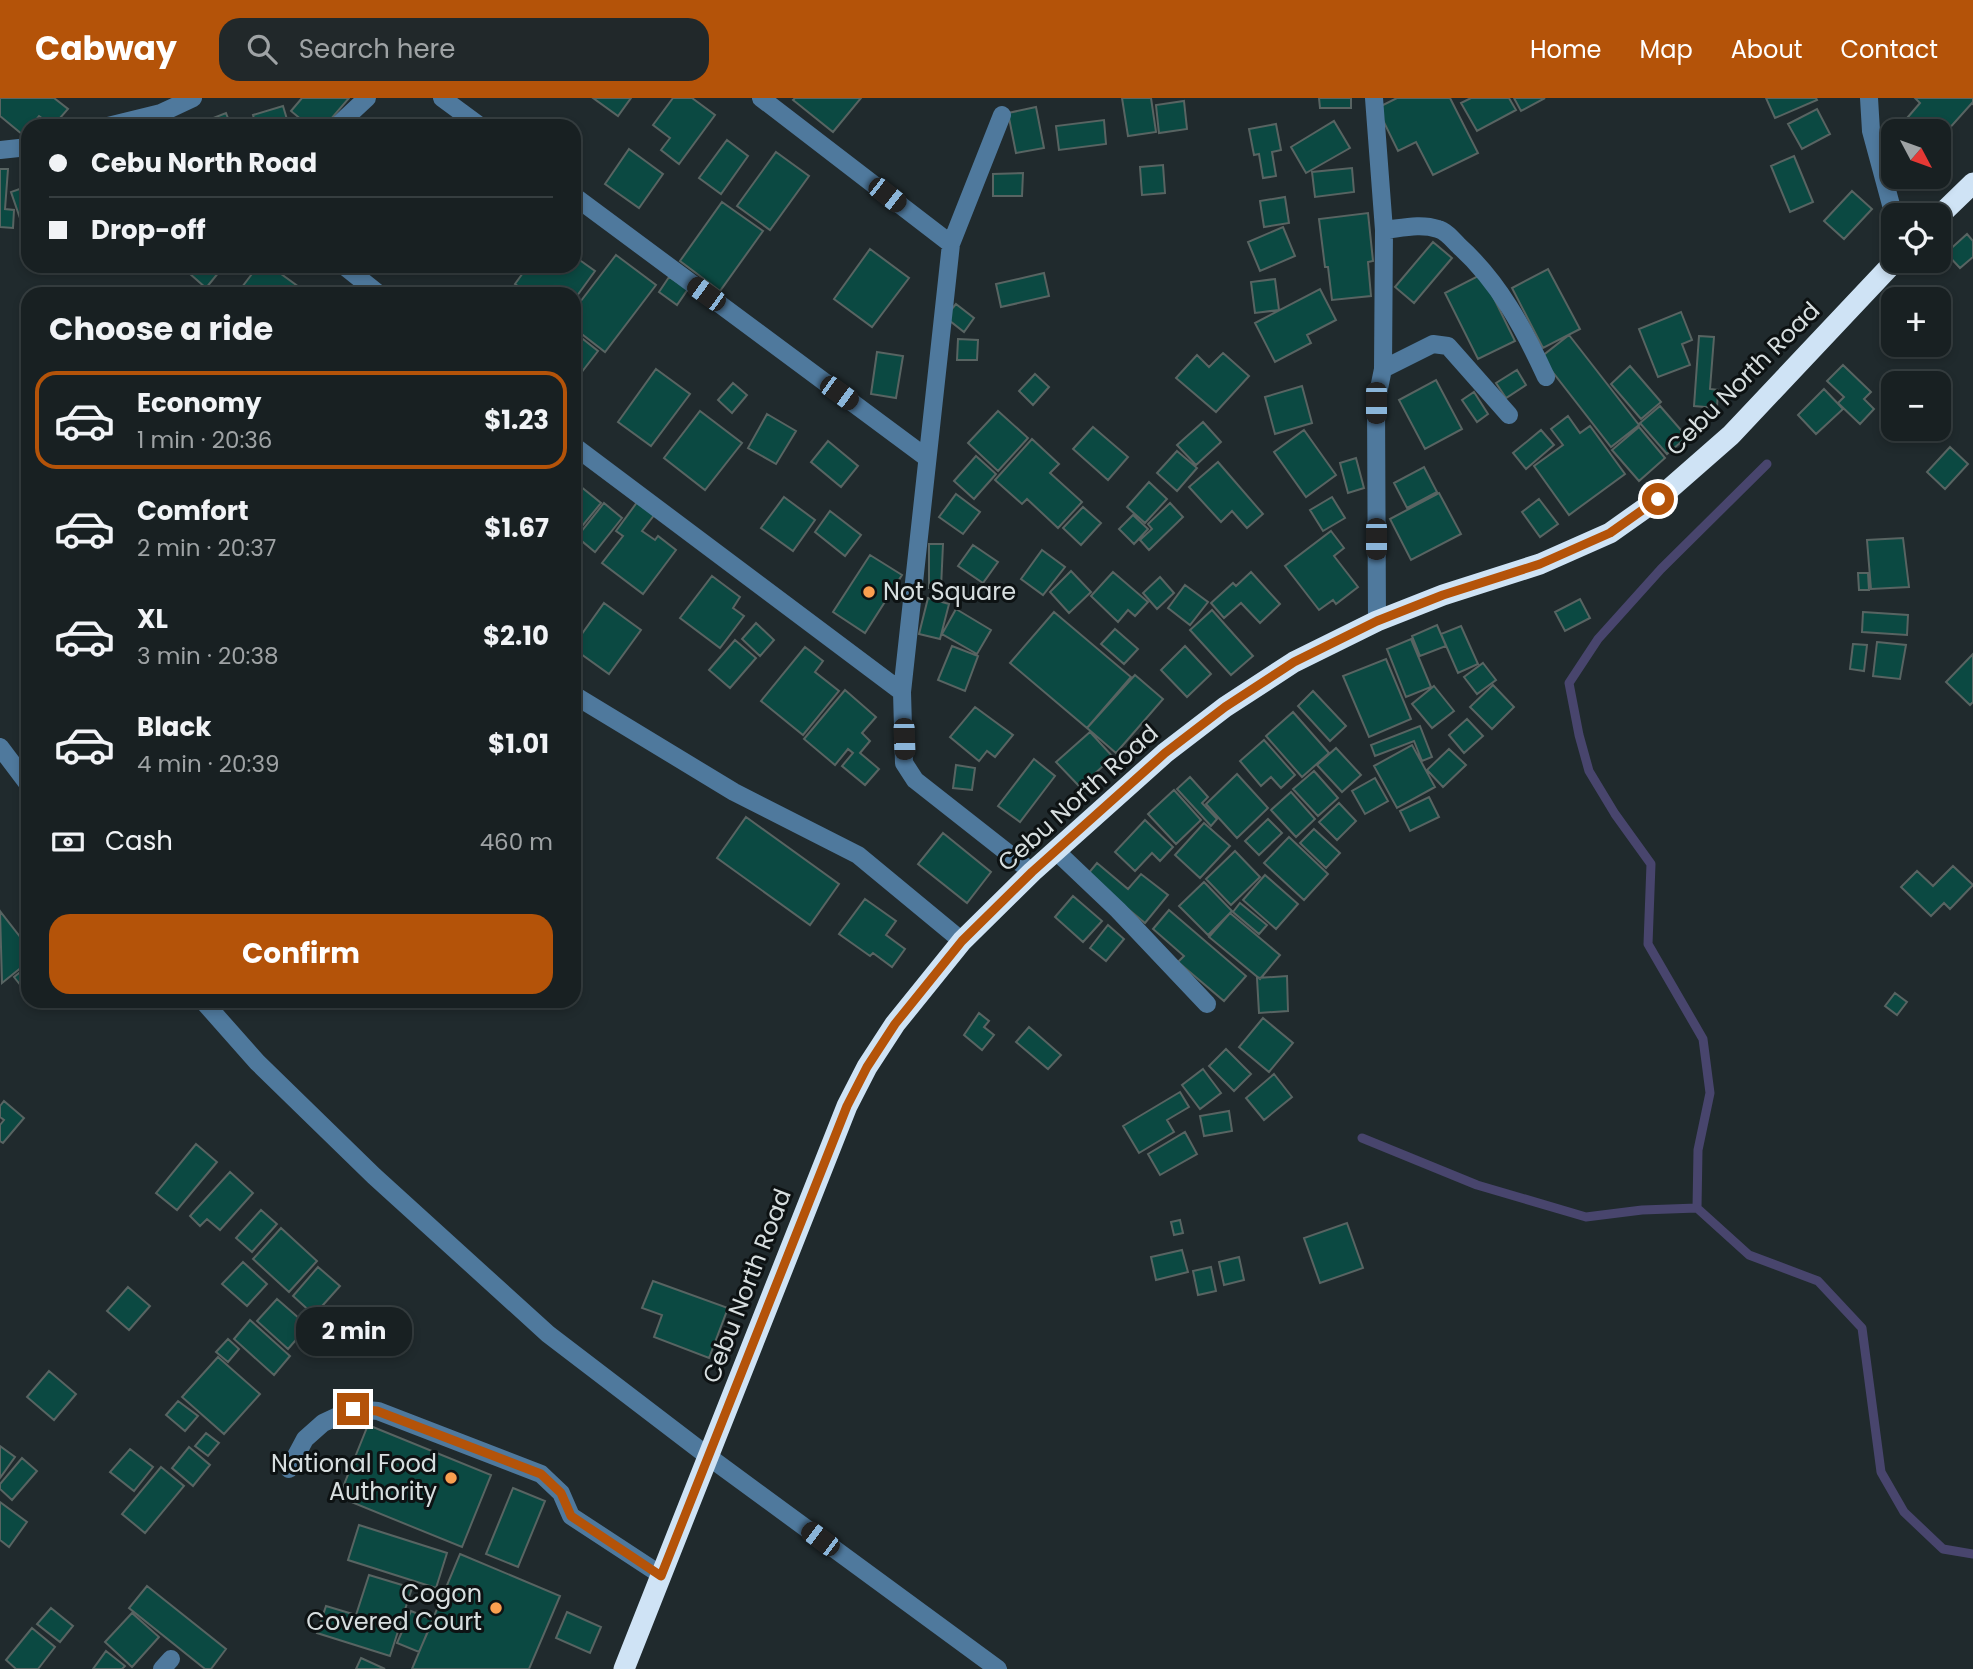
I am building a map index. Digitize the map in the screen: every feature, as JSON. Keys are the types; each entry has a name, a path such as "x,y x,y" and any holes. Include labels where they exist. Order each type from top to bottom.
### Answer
{"highway":[{"path":"1951,204 1973,183"},
{"name":"Cebu North Road","path":"625,1669 852,1096 895,1024 962,941 1032,872 1165,753 1225,707 1294,662 1377,621 1443,595 1540,564 1610,533 1658,499 1731,435 1884,273"}],"street":[{"path":"137,119 161,113 193,98"},
{"path":"344,119 367,98"},
{"path":"442,98 470,119"},
{"path":"761,98 951,244"},
{"path":"1374,98 1384,230 1383,369 1376,403 1377,621"},
{"path":"1869,98 1871,131 1890,203"},
{"path":"1002,115 951,244 902,692 904,763 915,780 1032,872"},
{"path":"0,150 21,148"},
{"path":"581,201 928,458"},
{"path":"1384,230 1420,226 1441,229 1470,256 1502,295 1526,333 1546,377"},
{"path":"353,273 370,287"},
{"path":"1383,369 1433,344 1448,346 1509,415"},
{"path":"581,451 902,692"},
{"path":"581,699 734,792 858,855 962,941"},
{"path":"0,747 21,775"},
{"path":"1057,852 1118,910 1208,1004"},
{"path":"209,1008 257,1062 364,1167 538,1325 709,1457 998,1669"},
{"path":"289,1469 304,1439 323,1423 353,1409 377,1411 541,1474 561,1493 571,1516 661,1576"}],"building":[{"path":"0,98 54,98 68,109 59,119 43,119 39,116 37,119 21,119 21,133 0,116"},
{"path":"302,98 349,98 331,119 301,119 291,111"},
{"path":"593,98 631,98 618,116"},
{"path":"673,98 692,98 715,115 679,164 661,150 670,138 653,125"},
{"path":"861,98 833,132 793,100"},
{"path":"1122,98 1151,98 1156,132 1128,136"},
{"path":"1319,98 1351,98 1351,108 1320,108"},
{"path":"1397,98 1450,98 1478,153 1433,175 1416,142 1398,151 1377,108"},
{"path":"1471,98 1509,98 1516,110 1477,131 1461,103"},
{"path":"1514,98 1545,98 1521,111"},
{"path":"1766,98 1816,98 1817,100 1775,118"},
{"path":"1915,98 1973,98 1973,104 1951,127 1951,119 1910,119 1908,117 1920,103"},
{"path":"1184,101 1187,129 1159,133 1156,105"},
{"path":"283,106 287,119 254,119 253,115"},
{"path":"1036,107 1044,148 1016,153 1008,113"},
{"path":"1817,109 1830,134 1802,149 1788,124"},
{"path":"226,113 228,119 211,119"},
{"path":"1104,120 1106,144 1059,150 1056,126"},
{"path":"1334,121 1350,148 1306,173 1291,147"},
{"path":"1276,124 1281,150 1272,152 1276,176 1263,178 1259,154 1254,155 1249,129"},
{"path":"727,140 748,156 721,194 699,178"},
{"path":"629,149 663,174 639,208 605,184"},
{"path":"776,152 809,176 770,230 737,206"},
{"path":"1794,156 1813,202 1790,212 1771,166"},
{"path":"1163,165 1165,193 1142,195 1140,167"},
{"path":"1352,168 1354,192 1315,197 1312,172"},
{"path":"0,169 8,169 5,209 14,210 13,228 0,227"},
{"path":"1023,173 1022,196 993,196 993,174"},
{"path":"21,188 21,221 11,192"},
{"path":"1852,191 1872,209 1844,239 1824,221"},
{"path":"1285,197 1289,223 1264,227 1260,201"},
{"path":"722,202 763,231 720,291 680,261"},
{"path":"1368,213 1373,261 1368,262 1371,296 1332,300 1319,219"},
{"path":"1283,227 1295,256 1260,271 1248,242"},
{"path":"1967,234 1973,241 1973,257 1960,268 1951,258 1951,248"},
{"path":"1433,242 1452,258 1414,303 1395,287"},
{"path":"870,249 909,278 872,327 834,299"},
{"path":"616,255 656,285 605,352 581,333 581,301"},
{"path":"581,261 595,271 581,290 581,287 519,287 515,284 523,273 581,273"},
{"path":"1548,269 1580,329 1543,348 1512,288"},
{"path":"189,273 218,273 205,287"},
{"path":"253,273 280,273 299,287 242,287"},
{"path":"1044,273 1049,296 1001,307 996,284"},
{"path":"1482,274 1515,341 1478,359 1445,293"},
{"path":"669,277 688,289 677,305 659,292"},
{"path":"1275,279 1279,310 1255,313 1251,282"},
{"path":"1320,289 1336,320 1307,335 1311,343 1275,362 1255,323"},
{"path":"956,304 974,318 964,332 945,317"},
{"path":"1681,312 1692,340 1682,344 1690,365 1658,377 1639,329"},
{"path":"1569,335 1639,425 1611,447 1541,357"},
{"path":"1699,336 1714,337 1710,389 1718,390 1717,408 1694,406"},
{"path":"581,338 598,351 581,373"},
{"path":"958,339 978,340 977,360 957,360"},
{"path":"877,352 903,356 896,398 871,394"},
{"path":"1223,353 1249,376 1216,412 1176,378 1197,355 1209,367"},
{"path":"1843,365 1871,392 1864,399 1874,409 1860,424 1838,403 1844,397 1827,381"},
{"path":"1630,366 1661,402 1641,419 1611,384"},
{"path":"656,369 690,394 651,446 618,422"},
{"path":"1517,370 1526,385 1506,398 1496,383"},
{"path":"1035,374 1049,387 1033,405 1019,391"},
{"path":"1436,380 1462,429 1425,449 1399,400"},
{"path":"733,383 747,395 732,413 718,400"},
{"path":"1302,386 1312,423 1275,434 1265,397"},
{"path":"1824,389 1843,409 1816,434 1798,415"},
{"path":"1474,392 1488,414 1477,422 1462,400"},
{"path":"1660,406 1687,437 1667,454 1640,423"},
{"path":"700,411 742,443 705,490 664,458"},
{"path":"998,411 1028,438 998,471 968,443"},
{"path":"767,414 796,431 776,464 748,448"},
{"path":"1568,416 1580,433 1590,426 1625,474 1569,515 1534,466 1563,445 1551,429"},
{"path":"1203,422 1221,442 1196,465 1177,445"},
{"path":"1093,427 1128,457 1108,480 1073,449"},
{"path":"1639,427 1665,458 1639,481 1612,450"},
{"path":"1304,430 1336,475 1306,497 1274,452"},
{"path":"1541,430 1554,445 1526,469 1513,453"},
{"path":"1032,439 1059,464 1050,473 1082,502 1058,528 1027,499 1022,504 995,480"},
{"path":"828,441 858,466 841,487 811,462"},
{"path":"1950,447 1968,464 1945,489 1927,472"},
{"path":"1177,451 1197,468 1177,491 1157,473"},
{"path":"976,456 996,474 974,499 954,481"},
{"path":"1356,458 1364,488 1348,493 1340,463"},
{"path":"1218,462 1263,514 1247,528 1232,511 1221,522 1189,487"},
{"path":"1424,467 1437,492 1407,508 1394,483"},
{"path":"1149,482 1167,499 1145,523 1127,507"},
{"path":"581,487 601,503 581,527"},
{"path":"1439,493 1461,534 1411,560 1390,519"},
{"path":"956,494 980,512 963,534 939,517"},
{"path":"784,497 815,520 793,551 761,528"},
{"path":"1332,497 1345,518 1323,531 1310,510"},
{"path":"1539,499 1558,524 1540,537 1522,512"},
{"path":"638,501 655,514 642,531 655,540 658,536 676,550 643,594 602,563 623,536 616,531"},
{"path":"604,503 622,518 595,552 581,540 581,532"},
{"path":"1170,503 1183,517 1149,550 1140,540 1152,529 1148,524"},
{"path":"1083,507 1101,523 1081,545 1063,528"},
{"path":"830,511 861,535 845,556 815,532"},
{"path":"1133,515 1148,529 1134,544 1119,529"},
{"path":"1331,531 1344,548 1334,556 1358,587 1336,604 1333,600 1319,610 1285,566"},
{"path":"1903,538 1909,587 1871,589 1867,540"},
{"path":"929,544 943,544 941,588 929,588"},
{"path":"973,545 998,562 983,583 958,566"},
{"path":"1042,550 1065,567 1043,595 1021,579"},
{"name":"Not Square","path":"870,555 902,575 865,633 833,612"},
{"path":"1071,571 1091,592 1069,613 1050,592"},
{"path":"1113,572 1148,602 1135,616 1128,610 1118,622 1091,596"},
{"path":"1251,572 1280,604 1260,623 1241,603 1224,618 1211,603 1233,583 1236,586"},
{"path":"1858,573 1868,573 1869,590 1859,590"},
{"path":"712,576 740,597 733,608 744,616 720,648 680,618"},
{"path":"1160,577 1174,593 1157,609 1143,593"},
{"path":"1185,585 1208,602 1190,625 1168,608"},
{"path":"928,598 949,604 940,639 919,634"},
{"path":"1580,599 1590,618 1565,631 1555,612"},
{"path":"604,603 641,630 609,674 581,654 581,635"},
{"path":"956,609 991,630 977,654 942,634"},
{"path":"1212,610 1253,656 1231,675 1190,630"},
{"path":"1054,612 1131,677 1087,728 1010,663"},
{"path":"1863,612 1908,615 1907,635 1862,632"},
{"path":"756,623 774,640 760,656 742,639"},
{"path":"1437,625 1446,646 1420,656 1412,636"},
{"path":"1461,626 1478,664 1458,673 1441,634"},
{"path":"1115,629 1138,649 1124,664 1101,644"},
{"path":"1411,639 1431,687 1406,697 1387,649"},
{"path":"735,640 756,658 730,688 709,670"},
{"path":"1877,642 1906,645 1900,679 1873,676"},
{"path":"1853,644 1867,645 1864,671 1850,669"},
{"path":"952,646 978,656 965,691 938,680"},
{"path":"1185,646 1211,674 1187,697 1161,670"},
{"path":"805,647 823,661 815,672 839,691 803,735 761,701"},
{"path":"1973,654 1973,702 1970,705 1946,682"},
{"path":"1386,659 1411,719 1369,737 1343,676"},
{"path":"1483,663 1496,680 1477,694 1464,677"},
{"path":"1135,675 1163,699 1116,753 1087,728"},
{"path":"1493,685 1514,707 1492,729 1470,707"},
{"path":"1434,686 1454,711 1432,728 1412,704"},
{"path":"845,690 876,717 862,733 870,741 860,753 879,769 865,785 842,766 853,753 848,749 835,765 804,739"},
{"path":"1313,691 1346,726 1330,741 1298,706"},
{"path":"975,707 1013,735 995,757 987,751 979,761 950,737"},
{"path":"1293,712 1329,753 1302,777 1266,736"},
{"path":"1467,719 1483,736 1464,753 1449,735"},
{"path":"1420,726 1432,757 1422,761 1414,741 1375,756 1371,745"},
{"path":"1090,732 1113,757 1080,787 1056,762"},
{"path":"1264,740 1295,775 1281,788 1271,777 1261,786 1240,761"},
{"path":"1412,745 1435,787 1397,808 1374,766"},
{"path":"1336,748 1361,775 1342,792 1317,765"},
{"path":"1449,749 1466,765 1443,787 1427,770"},
{"path":"1034,759 1055,776 1020,822 998,806"},
{"path":"956,765 975,768 972,790 953,788"},
{"path":"1314,771 1338,798 1318,816 1293,789"},
{"path":"1237,774 1268,808 1237,838 1206,804"},
{"path":"1190,777 1208,797 1202,803 1217,819 1211,826 1177,789"},
{"path":"1375,778 1388,801 1365,814 1352,791"},
{"path":"1174,790 1201,820 1176,844 1148,814"},
{"path":"1291,792 1315,819 1296,837 1271,810"},
{"path":"1429,797 1439,817 1410,831 1400,811"},
{"path":"1339,803 1356,821 1337,840 1319,822"},
{"path":"746,817 839,884 810,925 717,858"},
{"path":"1268,819 1282,833 1259,855 1245,841"},
{"path":"1145,820 1173,847 1160,861 1152,853 1135,871 1115,852"},
{"path":"1204,823 1230,846 1200,878 1175,855"},
{"path":"1314,829 1340,853 1326,868 1300,843"},
{"path":"943,833 991,872 967,903 918,864"},
{"path":"1289,837 1328,874 1304,900 1264,863"},
{"path":"1235,851 1260,877 1231,905 1206,879"},
{"path":"1097,863 1128,889 1141,874 1168,895 1145,923 1087,875"},
{"path":"1953,866 1973,885 1950,909 1944,903 1931,916 1901,887 1917,871 1933,886"},
{"path":"1265,875 1298,904 1276,929 1243,900"},
{"path":"1204,882 1232,911 1208,935 1179,906"},
{"path":"1073,896 1102,921 1083,942 1055,917"},
{"path":"865,899 896,921 886,935 905,949 892,967 873,953 870,956 839,934"},
{"path":"1240,903 1267,925 1259,934 1233,912"},
{"path":"1169,910 1246,976 1224,1001 1178,962 1184,956 1153,929"},
{"path":"0,911 21,938 21,968 2,983"},
{"path":"1230,913 1280,955 1260,979 1209,937"},
{"path":"1108,925 1124,939 1106,961 1090,948"},
{"path":"21,972 21,986 14,977"},
{"path":"1287,976 1288,1011 1259,1013 1257,978"},
{"path":"1895,993 1907,1002 1897,1015 1885,1006"},
{"path":"979,1013 989,1021 984,1027 994,1035 982,1050 964,1035"},
{"path":"1263,1018 1293,1043 1269,1072 1239,1047"},
{"path":"1029,1027 1061,1055 1048,1069 1016,1042"},
{"path":"1226,1049 1251,1074 1234,1091 1209,1066"},
{"path":"1203,1069 1221,1093 1200,1109 1182,1085"},
{"path":"1274,1074 1292,1097 1264,1120 1246,1098"},
{"path":"1180,1092 1189,1107 1167,1120 1174,1132 1139,1153 1123,1126"},
{"path":"4,1101 24,1118 3,1143 0,1141 0,1125 4,1120 0,1117 0,1106"},
{"path":"1229,1111 1232,1131 1204,1136 1200,1116"},
{"path":"1185,1132 1197,1154 1160,1175 1148,1154"},
{"path":"196,1144 217,1162 177,1210 156,1193"},
{"path":"230,1172 253,1193 220,1230 207,1219 200,1226 190,1216"},
{"path":"261,1210 277,1224 252,1252 236,1238"},
{"path":"1180,1220 1183,1233 1174,1235 1171,1222"},
{"path":"1347,1223 1363,1268 1320,1283 1304,1238"},
{"path":"281,1228 317,1261 289,1292 253,1259"},
{"path":"1182,1250 1188,1272 1156,1280 1151,1257"},
{"path":"1239,1257 1244,1280 1224,1285 1219,1262"},
{"path":"243,1262 267,1284 247,1306 222,1284"},
{"path":"318,1267 340,1286 314,1315 293,1296"},
{"path":"1211,1267 1216,1291 1198,1295 1193,1271"},
{"path":"653,1281 728,1308 709,1358 654,1337 662,1315 642,1308"},
{"path":"128,1287 150,1306 129,1330 107,1311"},
{"path":"277,1299 308,1326 288,1349 257,1321"},
{"path":"250,1320 290,1356 274,1375 234,1339"},
{"path":"228,1339 239,1349 228,1362 216,1352"},
{"path":"218,1357 260,1394 224,1434 182,1397"},
{"path":"49,1371 76,1394 54,1420 27,1397"},
{"path":"178,1401 198,1416 185,1431 166,1415"},
{"path":"368,1425 491,1475 462,1547 339,1497"},
{"path":"206,1433 219,1443 208,1456 195,1446"},
{"path":"0,1446 15,1457 0,1478"},
{"path":"189,1447 210,1465 193,1486 172,1468"},
{"path":"130,1449 153,1467 134,1491 110,1472"},
{"path":"22,1458 37,1471 12,1500 0,1489 0,1484"},
{"path":"161,1467 184,1486 145,1533 122,1514"},
{"path":"513,1488 545,1501 518,1567 486,1554"},
{"path":"0,1502 27,1522 9,1547 0,1540"},
{"path":"359,1525 447,1553 436,1588 348,1560"},
{"name":"Cogon Covered Court","path":"460,1554 560,1596 529,1669 412,1669"},
{"path":"369,1575 412,1588 390,1656 317,1633 326,1606 356,1615"},
{"path":"147,1586 226,1649 211,1669 205,1669 129,1608"},
{"path":"51,1608 73,1626 60,1642 37,1624"},
{"path":"411,1611 433,1620 419,1652 397,1643"},
{"path":"567,1612 601,1627 590,1653 556,1638"},
{"path":"132,1613 159,1637 132,1667 105,1642"},
{"path":"32,1628 55,1647 38,1669 16,1669 6,1660"},
{"path":"106,1651 125,1666 122,1669 93,1669"},
{"path":"361,1658 385,1669 356,1669"}],"waterway":[{"path":"1767,464 1661,569 1598,639 1569,683 1589,771 1615,814 1651,864 1648,944 1703,1039 1710,1093 1698,1150 1697,1208 1749,1255 1818,1281 1862,1328 1881,1472 1904,1512 1943,1549 1973,1554"},
{"path":"1362,1138 1477,1185 1586,1217 1642,1210 1697,1208"}],"place":[{"name":"Not Square","path":"869,592"},
{"name":"National Food Authority","path":"451,1478"},
{"name":"Cogon Covered Court","path":"496,1608"}],"route":[{"path":"353,1409 377,1411 541,1474 561,1493 571,1516 661,1576 847,1106 867,1067 895,1024 962,941 1032,872 1165,753 1225,707 1294,662 1377,621 1443,595 1540,564 1587,544 1610,533 1658,499"}]}
